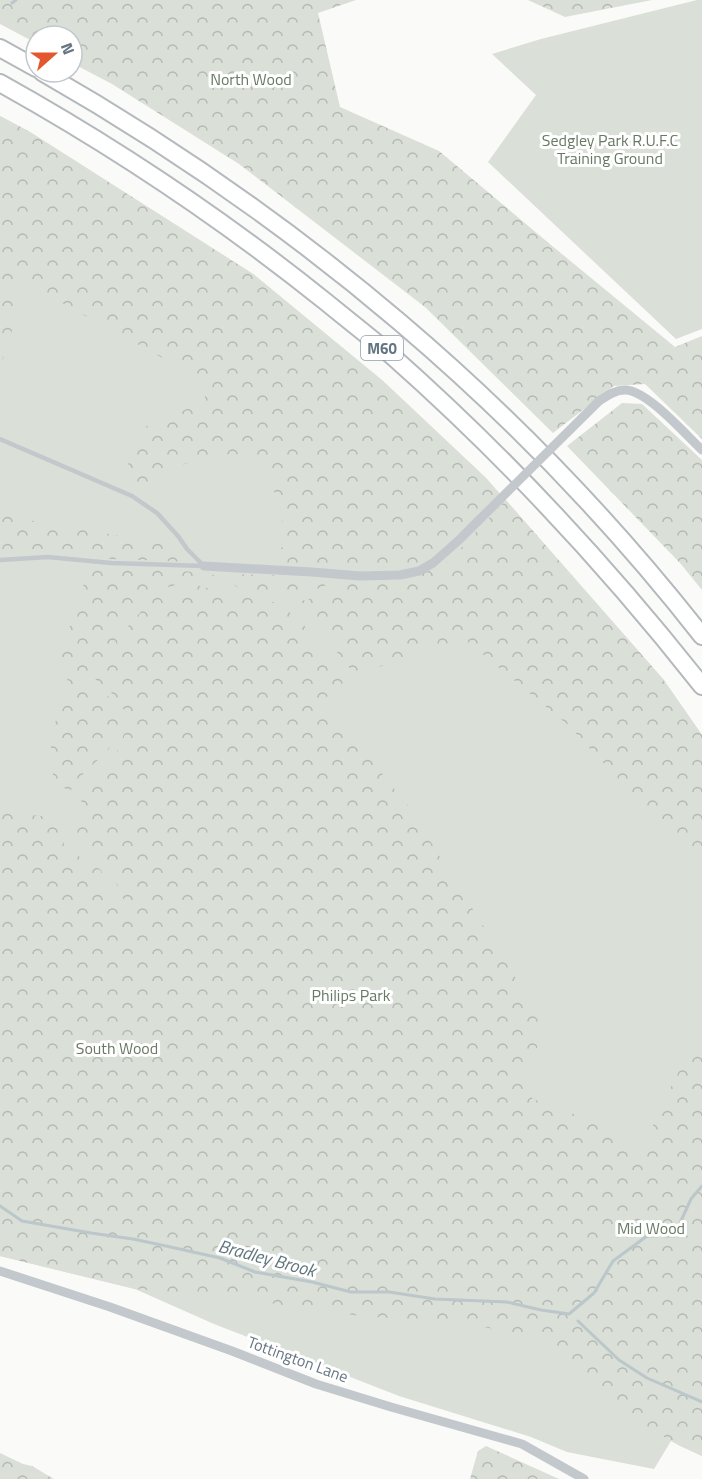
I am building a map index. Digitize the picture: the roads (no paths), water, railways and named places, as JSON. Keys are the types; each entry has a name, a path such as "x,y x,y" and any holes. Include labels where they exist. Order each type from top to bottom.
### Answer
{"highway":[{"path":"0,48 24,61"},
{"name":"M60","path":"0,83 68,122 213,216 390,354 488,446 548,508 672,647 702,686"},
{"name":"M60","path":"62,84 208,175 277,224 397,319 519,431 608,524 702,636"}],"street":[{"path":"204,566 360,576 419,571 433,563 459,540 600,401 612,393 623,390 637,393 650,400 702,450"},
{"name":"Tottington Lane","path":"0,1271 132,1315 316,1384 522,1444 584,1479"}],"lane":[{"path":"0,439 132,496 157,513 204,566"},
{"path":"0,560 48,557 111,563 204,566"}],"waterway":[{"path":"12,3 16,0"},
{"path":"664,1236 674,1236 691,1199 702,1186"},
{"name":"Bradley Brook","path":"0,1206 22,1221 166,1246 220,1258 255,1272 312,1282 351,1292 389,1292 435,1299 507,1302 569,1314"},
{"path":"569,1314 594,1293 613,1261 647,1236 655,1236"},
{"path":"578,1321 619,1360 647,1378 702,1402"}],"park label":[{"name":"North Wood","path":"251,79"},
{"name":"Sedgley Park R.U.F.C Training Ground","path":"610,149"},
{"name":"Philips Park","path":"351,995"},
{"name":"South Wood","path":"117,1048"},
{"name":"Mid Wood","path":"651,1228"}]}
